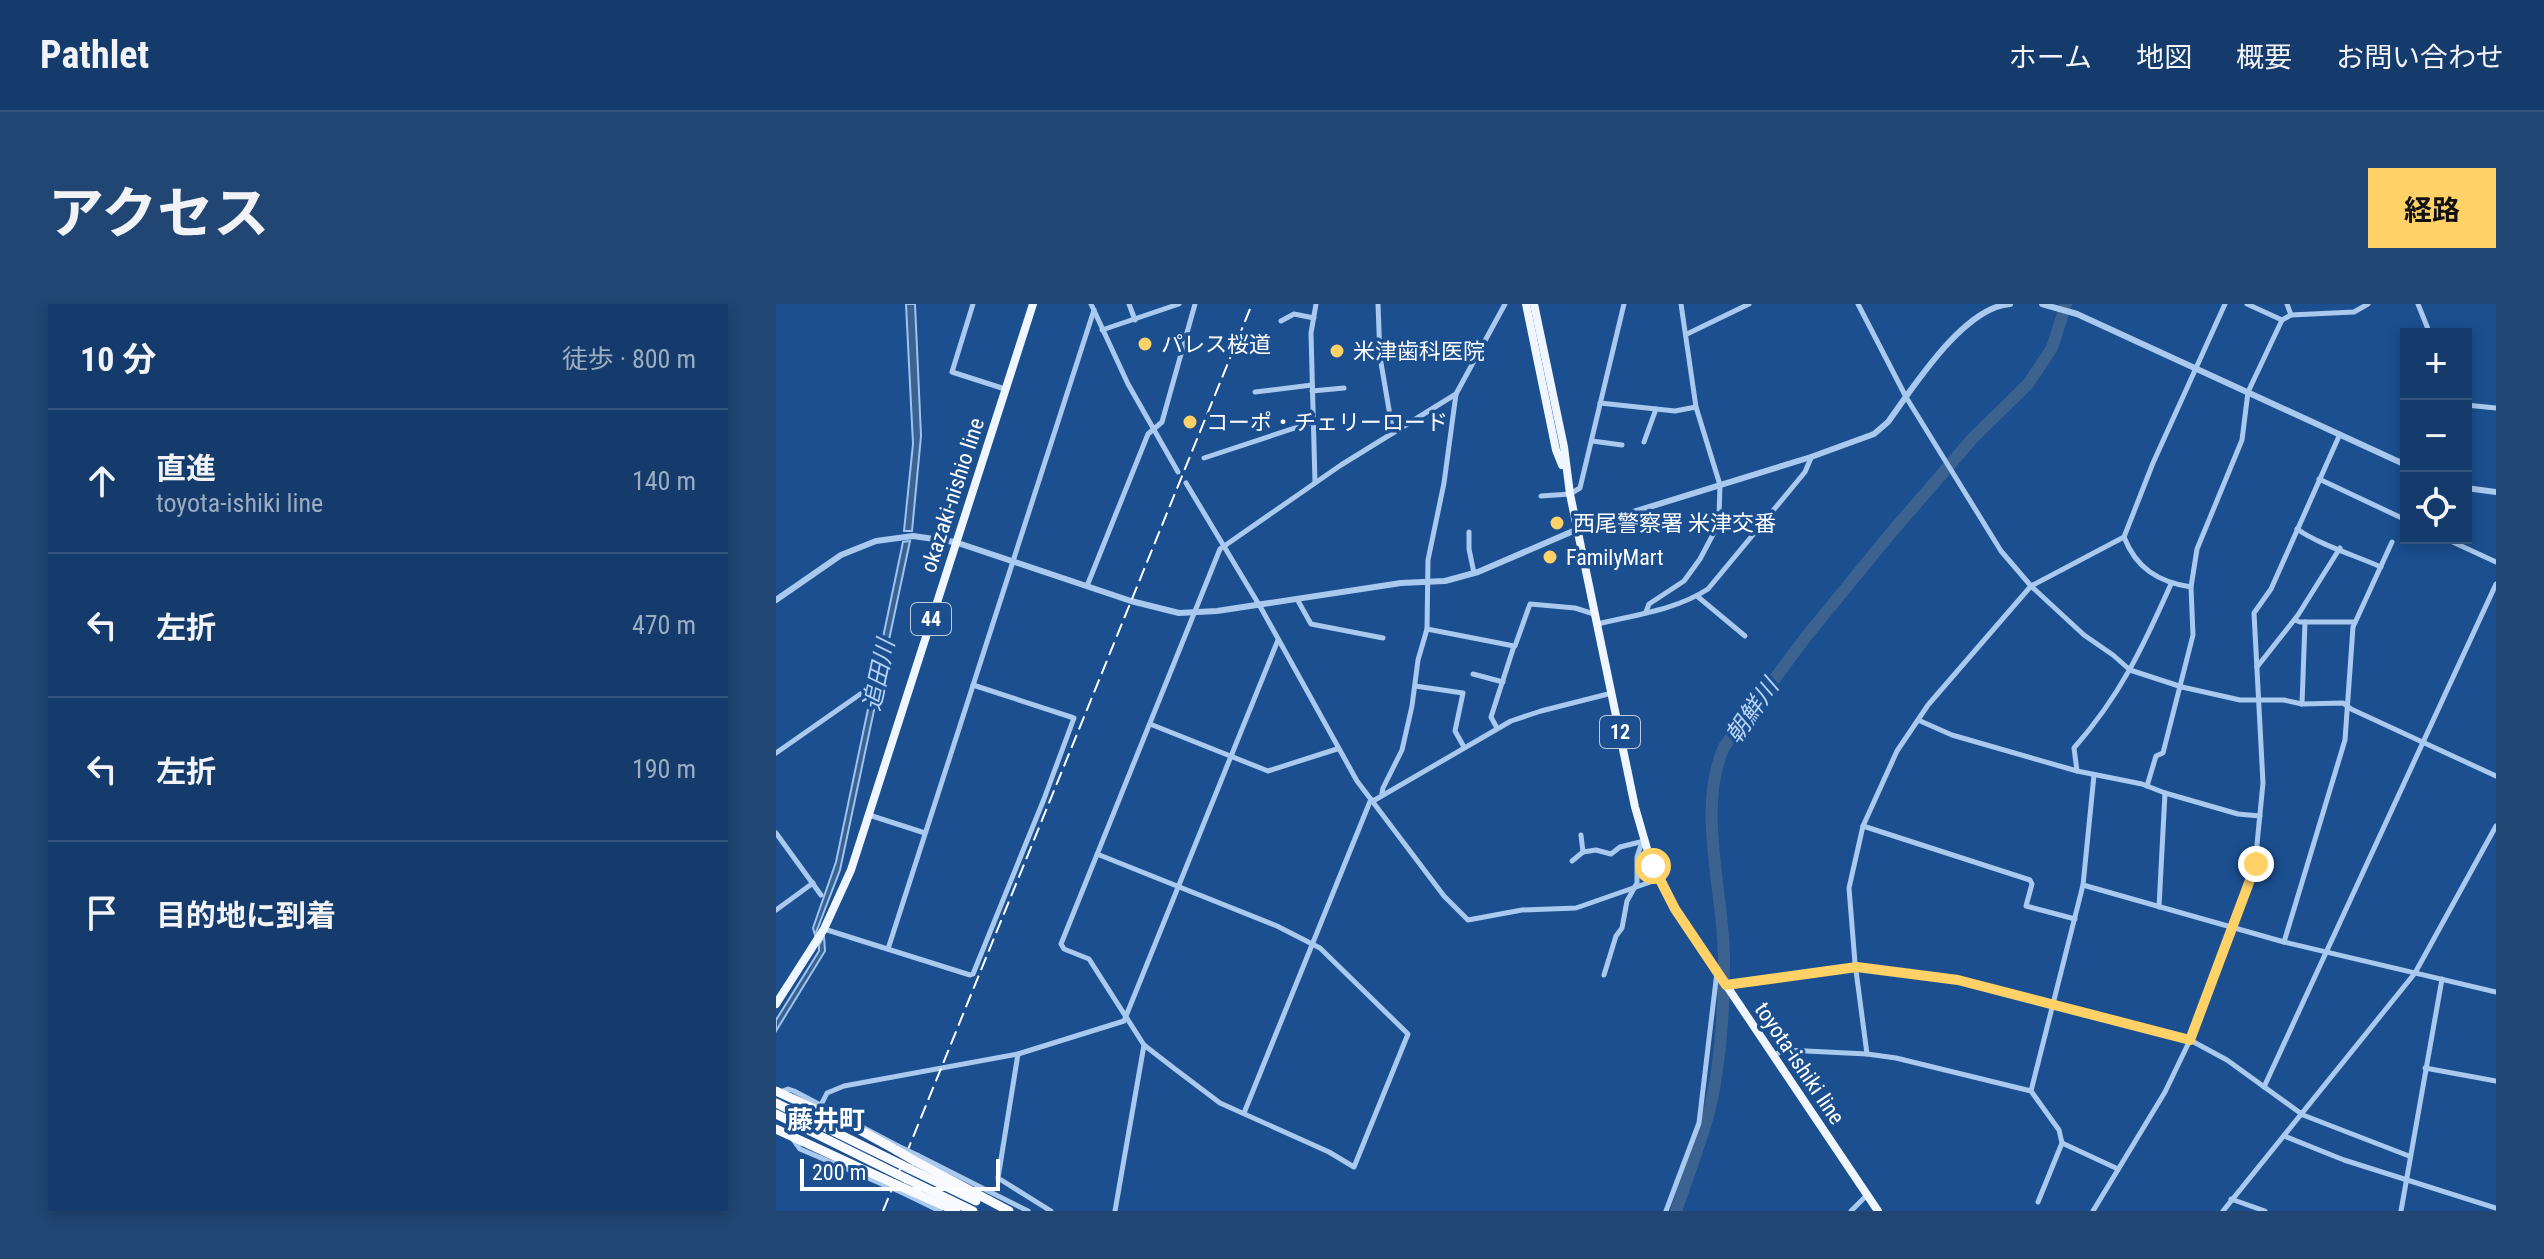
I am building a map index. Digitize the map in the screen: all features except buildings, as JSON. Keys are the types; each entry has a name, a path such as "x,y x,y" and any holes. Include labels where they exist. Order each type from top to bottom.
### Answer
{"highway":[{"path":"778,1092 897,1148 909,1174 956,1211"},
{"path":"776,1103 973,1211"},
{"path":"776,1114 996,1211"},
{"path":"776,1129 883,1181 909,1174 1009,1211"}],"main road":[{"name":"okazaki-nishio line","path":"776,1004 823,930 851,870 1033,304"},
{"name":"toyota-ishiki line","path":"1526,304 1556,450 1567,476"},
{"name":"toyota-ishiki line","path":"1534,304 1642,840 1675,909 1878,1211"}],"street":[{"path":"973,304 952,372 1005,389"},
{"path":"1129,304 1135,320"},
{"path":"1102,330 1179,304"},
{"path":"1087,586 1146,437 1162,422 1195,304"},
{"path":"1315,484 1311,333 1316,304"},
{"path":"1378,304 1380,357 1393,433"},
{"path":"1382,793 1402,750 1418,660 1427,629 1428,560 1444,483 1456,394 1505,304"},
{"path":"1541,496 1570,494 1580,488 1624,304"},
{"path":"1646,612 1649,604 1684,581 1718,525 1720,485 1696,407 1681,304"},
{"path":"1687,334 1749,304"},
{"path":"776,600 841,555 876,541 900,536 955,542 1160,610 1179,613 1453,580 1578,529 1811,457 1874,434 1888,422 1961,329 1977,316 2010,304"},
{"path":"2042,304 2077,314 2400,462"},
{"path":"1867,1054 1849,888 1863,826 1897,751 1918,720 2031,586 2124,537 2153,463 2225,304"},
{"path":"2247,304 2282,320"},
{"path":"2287,304 2291,315"},
{"path":"2147,786 2156,756 2163,753 2193,635 2191,587 2197,549 2242,440 2248,392 2282,320 2291,315 2354,312 2368,304"},
{"path":"2418,304 2428,328"},
{"path":"1860,305 1906,397 2001,551 2031,586 2084,635 2130,670 2228,699 2284,700 2302,704 2343,703 2496,776"},
{"path":"1092,307 1152,430 1178,472"},
{"path":"888,949 1092,307"},
{"path":"1281,321 1294,314 1314,318"},
{"path":"1380,357 1416,354"},
{"path":"1255,392 1344,388"},
{"path":"1097,854 1313,944 1347,972 1408,1034 1354,1167 1329,1152 1220,1103 1144,1045 1089,959 1064,949 1061,944 1097,854 1195,613 1223,546 1456,394"},
{"path":"1600,403 1675,411 1696,407"},
{"path":"2472,406 2496,408"},
{"path":"1644,442 1656,409"},
{"path":"1204,458 1313,422"},
{"path":"2093,1211 2165,1092 2190,1040 2254,875 2263,783 2256,700 2254,611 2271,589 2340,434"},
{"path":"1592,441 1622,445"},
{"path":"1497,728 1491,717 1530,604 1575,608 1596,619 1646,612 1697,596 1708,589 1805,472 1811,457"},
{"path":"2319,479 2400,517"},
{"path":"1186,483 1258,604 1337,749 1444,896 1468,920 1522,910 1576,908 1659,879"},
{"path":"2472,489 2496,492"},
{"path":"2297,529 2310,538 2381,567"},
{"path":"1469,532 1474,573"},
{"path":"2124,537 2129,551 2155,576 2171,584 2191,587"},
{"path":"2284,942 2345,740 2355,622 2392,542"},
{"path":"2457,544 2496,562"},
{"path":"2257,667 2295,620 2340,548"},
{"path":"2077,771 2074,748 2107,709 2139,656 2171,584"},
{"path":"2264,1087 2496,584"},
{"path":"1697,596 1745,636"},
{"path":"1297,599 1311,624 1383,638"},
{"path":"2295,620 2355,622"},
{"path":"2302,704 2305,622"},
{"path":"1427,629 1514,646"},
{"path":"821,1105 827,1093 844,1086 1018,1054 1113,1027 1125,1019 1278,640"},
{"path":"1473,674 1503,682"},
{"path":"823,930 973,974 1074,718 973,685"},
{"path":"1415,686 1463,693 1455,731 1464,747"},
{"path":"776,753 869,688"},
{"path":"1244,1113 1372,800 1497,728 1541,711 1612,693"},
{"path":"1918,720 1952,735 2077,771 2147,786 2238,814 2260,816"},
{"path":"1150,724 1273,771 1337,749"},
{"path":"2031,1091 2083,885 2094,775"},
{"path":"2159,907 2165,793"},
{"path":"869,815 925,833"},
{"path":"1863,826 2030,880 2032,884 2026,906 2075,919"},
{"path":"2223,1211 2415,973 2496,826"},
{"path":"776,833 821,895"},
{"path":"1581,835 1583,852"},
{"path":"1572,861 1583,852 1596,850 1611,854 1642,840"},
{"path":"1604,975 1616,936 1622,928 1627,901 1635,889 1637,857 1642,840"},
{"path":"776,910 813,883"},
{"path":"2083,885 2284,942 2496,992"},
{"path":"1728,987 1857,967 1958,980 2190,1040 2227,1060 2303,1115 2409,1156"},
{"path":"1666,1211 1699,1123 1718,972"},
{"path":"2401,1211 2404,1180 2442,979"},
{"path":"1115,1211 1144,1045"},
{"path":"1773,1055 1786,1050 1896,1058 2031,1091 2059,1130 2062,1143 2038,1202"},
{"path":"1018,1054 998,1178 1051,1211"},
{"path":"2425,1068 2496,1081"},
{"path":"778,1092 788,1089 897,1148"},
{"path":"2284,1136 2404,1180 2496,1208"},
{"path":"2062,1143 2118,1169"},
{"path":"909,1174 940,1211"},
{"path":"909,1174 1028,1211"},
{"path":"1851,1211 1867,1195"},
{"path":"2231,1199 2265,1211"}],"water":[{"path":"906,304 915,304 921,436 912,531 904,531 913,444"},
{"name":"追田川","path":"910,541 840,870 815,935 813,928 836,862 903,542"},
{"path":"824,936 825,951 776,1031 776,1020 819,951"}],"waterway":[{"name":"朝鮮川","path":"1676,1211 1709,1112 1719,1056 1724,959 1712,797 1724,747 1805,638 1890,534 1973,438 2028,384 2052,348 2066,304"}],"railway":[{"path":"883,1211 1252,304"}],"place":[{"name":"パレス桜道","path":"1145,344"},
{"name":"米津歯科医院","path":"1337,351"},
{"name":"コーポ・チェリーロード","path":"1190,422"},
{"name":"西尾警察署 米津交番","path":"1557,523"},
{"name":"FamilyMart","path":"1550,557"}],"district":[{"name":"藤井町","path":"826,1120"}],"route":[{"path":"1653,866 1675,909 1726,985 1857,967 1958,980 2190,1040 2256,864"}]}
